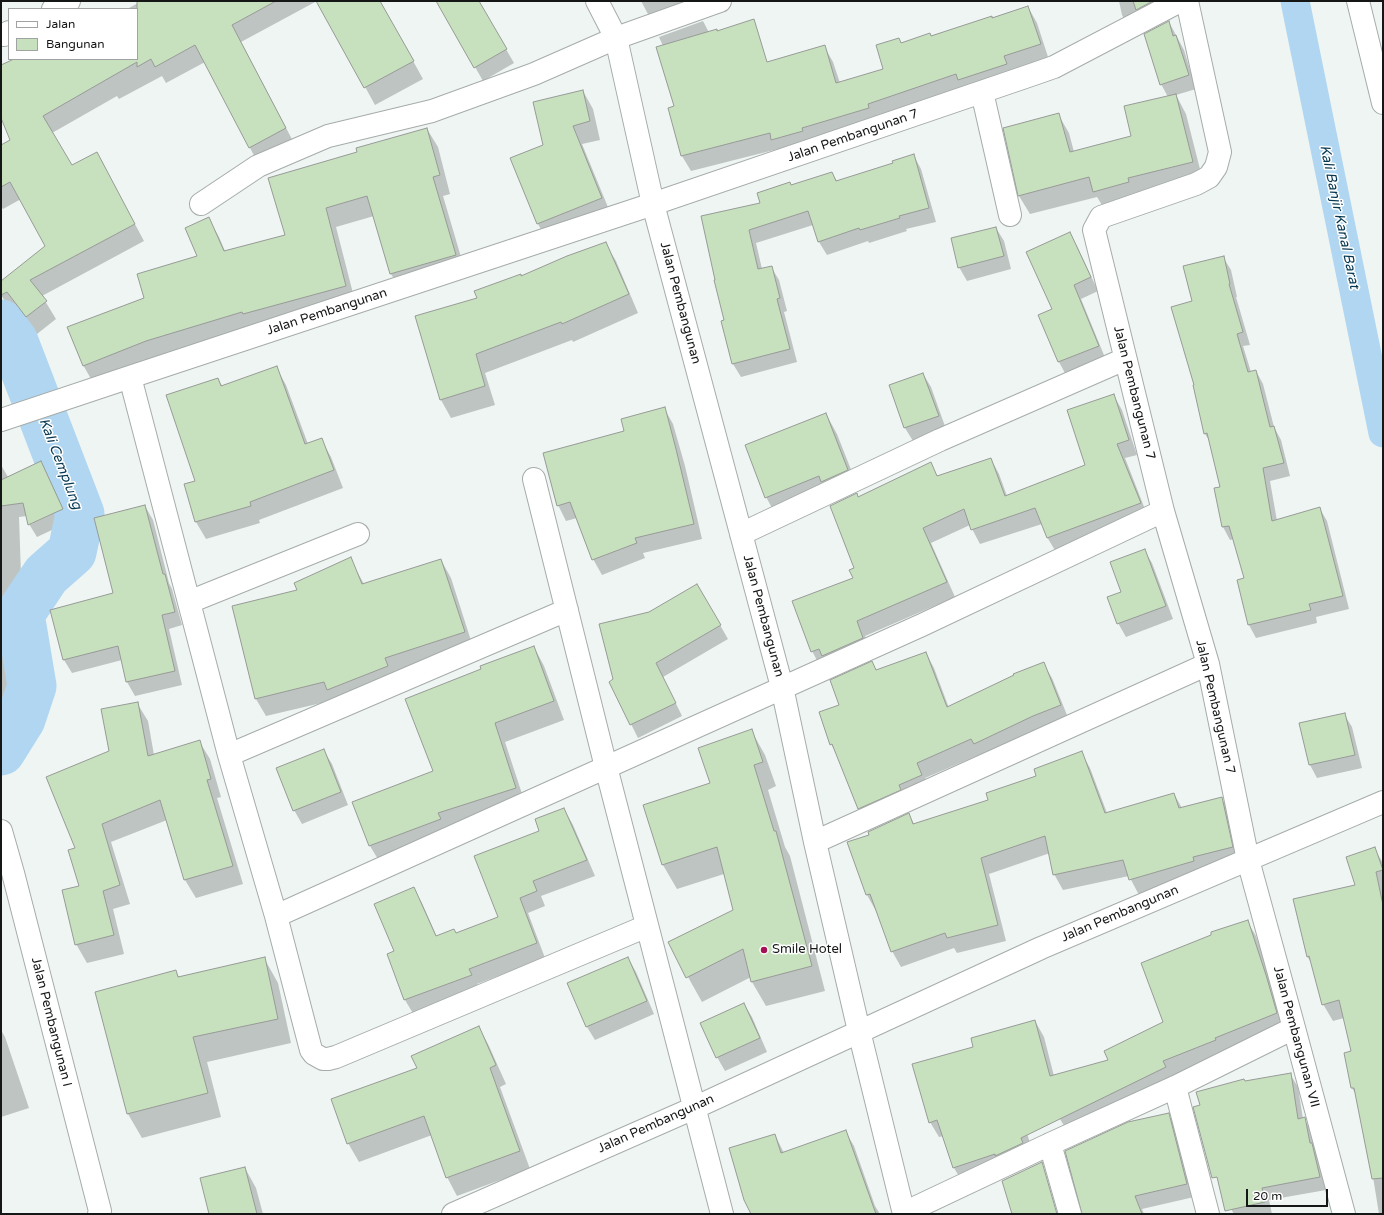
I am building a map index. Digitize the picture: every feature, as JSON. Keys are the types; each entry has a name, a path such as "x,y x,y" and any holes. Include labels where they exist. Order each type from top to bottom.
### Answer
{"street":[{"path":"56,8 69,1"},
{"name":"Jalan Pembangunan","path":"597,1 616,38 653,204 782,687 814,842 904,1214 1050,1144 1175,1087 1294,1028"},
{"path":"201,204 258,166 328,136 432,111 534,74 616,38 720,1"},
{"name":"Jalan Pembangunan 7","path":"653,204 1054,67 1180,1"},
{"name":"Jalan Pembangunan 7","path":"1187,1 1220,152 1216,167 1209,177 1196,184 1101,216 1094,230 1163,511 1208,664 1248,860"},
{"path":"1358,1 1383,103"},
{"path":"982,92 1010,215"},
{"name":"Jalan Pembangunan","path":"8,418 130,376 653,204"},
{"path":"741,534 940,440 1125,359"},
{"path":"130,376 229,754 276,916 311,1050 314,1054 318,1057 328,1059 647,926"},
{"path":"534,479 606,767 722,1214"},
{"path":"276,916 922,624 1163,511"},
{"path":"189,602 358,534"},
{"path":"229,754 567,610"},
{"path":"814,842 1208,664"},
{"name":"Jalan Pembangunan","path":"453,1214 694,1108 1041,948 1383,802"},
{"name":"Jalan Pembangunan I","path":"1,830 102,1213"},
{"name":"Jalan Pembangunan VII","path":"1248,860 1344,1214"},
{"path":"1175,1087 1208,1214"},
{"path":"1050,1144 1070,1214"}],"building":[{"path":"137,1 276,1 232,25 286,128 249,148 195,45 155,67 151,59 137,67 137,62 43,116 72,165 97,152 135,224 30,280 47,301 26,317 7,292 1,295 1,281 45,246 10,182 1,187 1,145 10,140 1,118 1,65 12,60 138,60"},
{"path":"316,1 380,1 414,61 364,88"},
{"path":"436,1 479,1 507,49 474,68"},
{"path":"1133,1 1153,1 1136,10"},
{"path":"1028,6 1041,44 1004,56 1007,64 958,80 956,74 868,104 869,108 802,128 803,131 771,140 770,133 681,156 668,108 674,106 656,47 717,29 717,31 754,19 767,62 825,45 836,83 883,69 876,45 899,38 901,43 930,33 931,36"},
{"path":"1169,21 1173,36 1176,35 1189,75 1160,85 1144,34"},
{"path":"583,90 590,121 573,126 602,198 537,224 510,158 543,145 533,102"},
{"path":"1176,94 1193,162 1128,178 1129,182 1093,192 1089,177 1018,196 1003,128 1059,113 1070,152 1131,136 1124,106"},
{"path":"427,128 440,175 433,177 456,255 390,274 367,196 326,208 346,286 243,314 242,312 146,341 83,366 67,327 144,298 137,274 197,256 185,228 209,217 224,251 285,235 268,178 357,152 356,148"},
{"path":"914,154 929,208 899,216 900,218 860,230 859,228 818,242 808,211 749,230 758,269 772,266 780,298 777,299 790,349 732,364 721,321 724,320 701,216 760,203 757,193 790,182 791,185 832,172 836,181 893,163 892,161"},
{"path":"996,227 1004,256 958,268 951,238"},
{"path":"1070,232 1091,277 1074,285 1099,346 1058,362 1038,315 1052,309 1026,252"},
{"path":"606,242 629,294 562,324 561,322 476,354 485,386 440,400 415,316 477,298 474,291 521,274 521,276 567,256"},
{"path":"1224,256 1229,284 1243,332 1237,334 1248,372 1256,370 1270,427 1274,426 1284,463 1263,468 1272,521 1320,507 1343,596 1309,604 1311,610 1248,625 1237,580 1244,578 1229,526 1222,527 1214,488 1220,487 1207,433 1204,434 1194,385 1171,307 1192,301 1183,266"},
{"path":"277,366 305,444 322,438 334,470 250,502 251,506 195,522 184,484 195,481 166,395 218,378 221,386"},
{"path":"923,373 939,416 904,428 889,385"},
{"path":"1114,394 1129,440 1117,444 1141,503 1047,538 1035,508 971,530 964,509 923,528 947,582 857,621 863,638 822,656 819,649 811,652 792,601 853,578 849,570 854,568 830,506 857,493 858,497 931,462 937,476 991,458 1005,496 1085,465 1067,410"},
{"path":"665,407 694,524 635,538 637,543 592,560 570,502 557,506 543,453 624,431 621,419"},
{"path":"826,413 848,470 821,482 819,476 765,498 745,445"},
{"path":"41,461 63,509 28,525 23,503 1,506 1,480"},
{"path":"145,505 163,574 165,574 175,612 162,615 175,671 126,682 118,646 63,660 50,610 113,593 94,518"},
{"path":"1145,549 1166,606 1117,624 1107,597 1121,592 1110,562"},
{"path":"351,557 362,584 441,559 465,632 385,658 388,666 327,690 324,682 255,699 232,606 297,590 294,583"},
{"path":"697,584 721,625 656,663 676,703 630,725 609,682 613,679 599,624 649,612"},
{"path":"534,646 554,701 495,723 516,788 438,813 441,819 369,846 352,802 433,771 405,699 481,669 480,666"},
{"path":"926,652 947,707 1014,675 1013,674 1044,662 1061,705 1033,716 974,744 971,739 917,763 922,775 899,785 901,790 858,809 832,744 830,745 819,712 839,705 830,680 872,661 876,670"},
{"path":"138,702 148,756 200,740 211,779 207,780 233,866 184,880 160,800 102,824 120,885 103,891 114,935 75,945 62,890 79,886 68,850 75,848 46,777 109,751 101,709"},
{"path":"1345,713 1355,755 1309,765 1299,723"},
{"path":"752,729 763,762 754,765 774,831 776,831 812,966 751,982 743,949 686,978 668,942 733,910 717,847 662,865 643,805 710,783 698,748"},
{"path":"324,749 341,792 293,811 276,768"},
{"path":"1082,751 1105,813 1174,793 1179,808 1222,797 1233,847 1193,857 1194,861 1129,880 1123,860 1053,875 1045,836 981,858 998,925 947,938 945,933 891,952 870,894 866,895 847,842 869,835 868,832 909,813 913,824 988,800 986,793 1036,776 1034,769"},
{"path":"564,808 587,860 533,881 537,891 520,898 537,943 469,969 472,975 404,1000 387,954 394,951 374,904 414,887 436,936 454,929 456,933 498,917 474,856 539,831 535,819"},
{"path":"1375,847 1383,870 1376,872 1383,905 1383,1178 1372,1179 1354,1088 1351,1088 1344,1053 1351,1051 1339,1000 1322,1005 1309,956 1307,957 1293,899 1355,885 1346,857"},
{"path":"1248,920 1277,1013 1215,1038 1216,1040 1163,1061 1166,1067 1021,1138 1023,1143 995,1156 995,1154 953,1168 937,1120 929,1123 912,1064 973,1047 971,1038 1035,1020 1050,1076 1108,1060 1104,1051 1163,1022 1141,963 1211,935 1211,932"},
{"path":"265,957 278,1019 193,1037 208,1093 127,1114 95,992 176,970 178,977"},
{"path":"628,957 647,1001 586,1027 567,983"},
{"path":"744,1003 760,1038 716,1058 700,1023"},
{"path":"479,1026 496,1065 490,1068 520,1151 446,1178 424,1116 347,1144 331,1099 417,1068 411,1056"},
{"path":"1291,1073 1298,1119 1305,1117 1310,1143 1312,1143 1320,1177 1262,1188 1265,1202 1225,1211 1217,1177 1212,1178 1193,1107 1200,1105 1196,1092 1244,1079 1245,1081"},
{"path":"1169,1113 1187,1184 1135,1196 1142,1214 1082,1214 1065,1151 1128,1122"},
{"path":"846,1130 876,1214 751,1214 744,1200 729,1148 775,1134 781,1153"},
{"path":"1042,1162 1057,1214 1012,1214 1002,1181"},
{"path":"245,1167 257,1214 209,1214 200,1178"}],"waterway":[{"name":"Kali Banjir Kanal Barat","path":"1295,1 1383,433"},
{"name":"Kali Cemplung","path":"1,324 14,342 80,514 72,552 46,575 20,614 32,686 21,719 1,751"}],"place":[{"name":"Smile Hotel","path":"764,950"}]}
